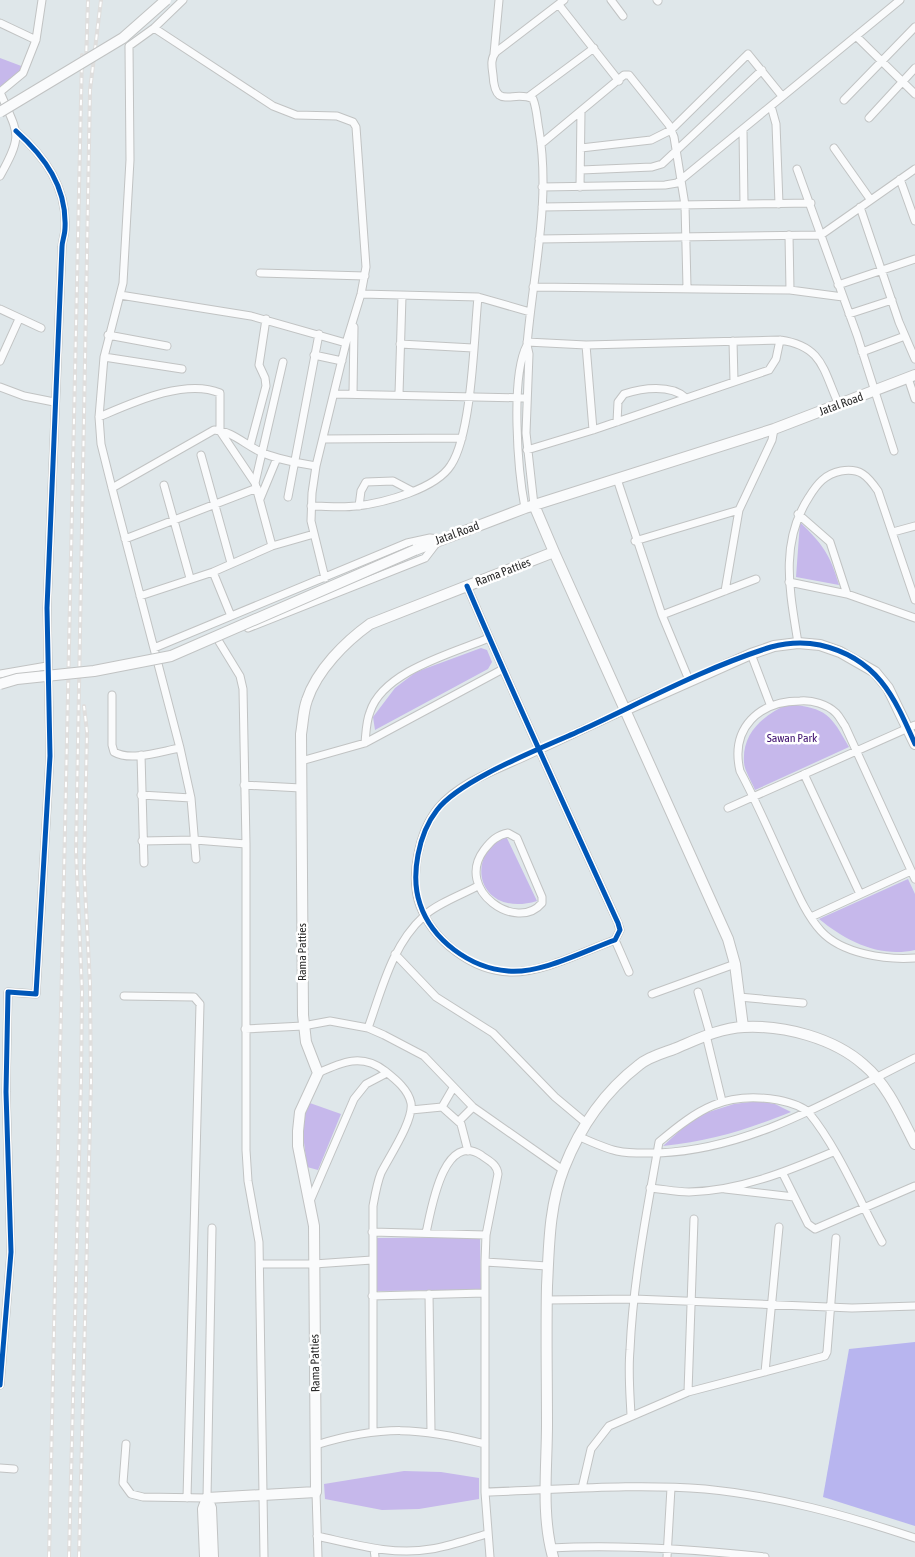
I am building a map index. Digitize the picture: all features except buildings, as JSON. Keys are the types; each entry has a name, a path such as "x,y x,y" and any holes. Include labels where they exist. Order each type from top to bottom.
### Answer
{"street":[{"path":"0,1385 2,1334 11,1252 6,1092 8,992 36,994 50,756 47,666 54,402 62,247 65,230 63,200 43,158 16,131 4,111 0,92 24,73 36,40 42,0"},
{"path":"0,116 4,111 123,38 166,0"},
{"path":"183,0 154,28 130,46 130,168 120,295 104,357 99,417 101,444 180,748 191,798 196,858"},
{"path":"499,0 493,55 493,82 497,94 505,98 528,97 594,48"},
{"path":"611,0 623,16"},
{"path":"542,187 672,185 683,180 900,0"},
{"path":"493,55 561,2 618,80"},
{"path":"0,23 36,40"},
{"path":"844,100 915,26"},
{"path":"154,28 274,106 296,116 337,116 353,122 366,257 365,276 346,343 316,466 311,506 314,534 325,578"},
{"path":"856,36 915,94"},
{"path":"581,148 651,140 672,130 746,55 750,55 782,96"},
{"path":"869,118 915,68"},
{"path":"581,170 657,166 676,152 762,70"},
{"path":"541,144 625,74 628,75 672,130 683,180 687,237 687,287"},
{"path":"528,97 535,104 541,144 542,207 527,343 522,358 518,398 519,469 530,506 554,552 728,939 735,964 743,1027"},
{"path":"771,106 776,124 779,204"},
{"path":"580,187 581,111"},
{"path":"743,129 744,204"},
{"path":"0,176 14,151 16,131"},
{"path":"834,148 870,199"},
{"path":"797,169 811,203 876,391 894,452"},
{"path":"539,239 821,235 915,169"},
{"path":"900,180 915,221"},
{"path":"542,207 811,203"},
{"path":"860,207 915,360"},
{"path":"789,235 790,290"},
{"path":"838,285 915,259"},
{"path":"260,273 365,276"},
{"path":"533,287 687,287 790,290 843,297"},
{"path":"361,294 478,297 530,312"},
{"path":"120,295 199,306 266,319 346,343"},
{"path":"399,394 402,296"},
{"path":"311,506 358,506 412,491 430,484 443,474 457,454 462,438 478,297"},
{"path":"849,314 892,300"},
{"path":"0,309 41,328"},
{"path":"352,394 354,318"},
{"path":"0,361 19,319"},
{"path":"250,446 266,386 259,364 266,319"},
{"path":"288,498 319,334"},
{"path":"108,336 167,346"},
{"path":"862,352 905,336"},
{"path":"527,343 586,345 780,340 797,343 813,351 839,405"},
{"path":"527,450 617,422 769,370 776,359 780,340"},
{"path":"733,341 734,381"},
{"path":"527,343 529,354 527,450 530,506"},
{"path":"400,344 473,348"},
{"path":"586,345 592,430"},
{"path":"314,354 342,360"},
{"path":"104,357 182,369"},
{"path":"256,486 283,362"},
{"path":"912,376 915,399"},
{"name":"Jatal Road","path":"0,684 17,679 94,671 171,656 440,539 530,506 774,428 912,376"},
{"path":"0,387 24,396 54,402"},
{"path":"99,417 170,390 184,389 218,392 222,396 220,431 256,486 272,546"},
{"path":"617,422 618,402 624,394 640,390 671,390 680,392 686,398"},
{"path":"334,394 527,398"},
{"path":"725,591 739,510 772,440 774,428"},
{"path":"112,488 210,432 226,432 263,453 294,463 316,466"},
{"path":"323,439 462,438"},
{"path":"201,455 231,563"},
{"path":"260,500 277,458"},
{"path":"798,643 789,582 790,554 798,514 824,478 834,472 855,470 868,476 878,491 915,600"},
{"path":"616,479 635,541 662,615 689,680"},
{"path":"358,506 361,491 366,482 392,481 412,491"},
{"path":"164,485 190,578"},
{"path":"125,539 256,486"},
{"path":"635,541 739,510"},
{"path":"798,514 830,542 847,594"},
{"path":"893,532 915,526"},
{"path":"140,596 213,572 272,546 314,534"},
{"path":"154,648 407,543 430,538 440,539"},
{"path":"158,666 218,640 425,558 440,539"},
{"name":"Rama Patties","path":"316,1492 314,1226 298,1146 300,1112 318,1074 303,1026 301,734 307,700 316,683 346,644 370,624 554,552"},
{"path":"213,572 231,616"},
{"path":"662,615 756,579"},
{"path":"789,582 847,594 915,618"},
{"path":"467,586 489,638 540,750 618,923 620,930 615,940 528,970 492,970 465,958 451,948 425,914 417,894 418,857 428,824 449,797 467,784 540,750 689,680 774,646 798,643 820,645 840,652 875,672 888,688 912,727 915,744"},
{"path":"365,743 370,713 375,702 392,683 414,669 489,638"},
{"path":"218,640 242,682 246,844 246,1168 259,1242 264,1557"},
{"path":"751,654 770,704"},
{"path":"0,674 47,666"},
{"path":"301,760 365,743 503,669"},
{"path":"112,695 112,749 120,755 141,755 180,748"},
{"path":"915,879 856,751 836,713 823,705 807,700 770,704 749,722 738,749 740,771 806,910 822,932 841,945 872,955 900,959 915,958"},
{"path":"728,808 912,727"},
{"path":"141,755 144,863"},
{"path":"804,774 860,894"},
{"path":"244,785 301,788"},
{"path":"141,795 191,798"},
{"path":"508,833 518,838 542,897 542,903 538,907 526,912 500,908 490,902 478,886 476,876 478,860 492,840 500,834 508,833"},
{"path":"142,841 195,840 246,844"},
{"path":"811,917 911,871"},
{"path":"368,1028 395,954 425,914 478,886"},
{"path":"615,940 629,972"},
{"path":"395,954 436,997 493,1033 586,1123"},
{"path":"652,994 735,964"},
{"path":"698,992 722,1101"},
{"path":"124,996 194,997 200,1004 187,1498"},
{"path":"739,997 803,1003"},
{"path":"245,1029 303,1026 330,1021 368,1028 424,1056 473,1107 563,1170"},
{"path":"765,1557 668,1547 600,1546 551,1553 548,1539 547,1490 547,1266 552,1213 563,1170 586,1123 615,1086 641,1063 708,1034 743,1027 787,1031 816,1038 839,1048 864,1064 889,1095 915,1144"},
{"path":"578,1136 619,1152 657,1153 695,1149 727,1142 765,1130 808,1112 915,1058"},
{"path":"318,1074 336,1065 360,1059 376,1065 408,1093 411,1110 377,1185 372,1232 374,1430"},
{"path":"310,1201 354,1099 366,1084 387,1073"},
{"path":"442,1107 453,1088"},
{"path":"631,1415 629,1352 634,1299 650,1188 659,1142 703,1108 722,1101 747,1096 788,1102 808,1112 834,1152 882,1242"},
{"path":"411,1110 442,1107 462,1127 468,1151"},
{"path":"459,1122 473,1107"},
{"path":"426,1233 435,1192 447,1164 461,1152 468,1151 476,1152 497,1168 498,1174 486,1236 485,1262 485,1492 490,1557"},
{"path":"650,1188 689,1192 722,1189 783,1174 834,1152"},
{"path":"783,1174 808,1224 815,1229 915,1186"},
{"path":"722,1189 794,1197"},
{"path":"0,1190 9,1190"},
{"path":"688,1392 694,1219"},
{"path":"765,1372 773,1305 779,1227"},
{"path":"205,1557 203,1509 207,1498 212,1228"},
{"path":"372,1232 486,1236"},
{"path":"582,1488 591,1449 609,1426 688,1392 824,1356 827,1352 836,1238"},
{"path":"260,1264 314,1264 372,1260"},
{"path":"485,1262 547,1266"},
{"path":"372,1296 485,1293"},
{"path":"429,1294 431,1431"},
{"path":"547,1300 634,1299 830,1307 915,1306"},
{"path":"316,1445 374,1430 431,1431 485,1444"},
{"path":"126,1444 124,1483 127,1491 143,1497 207,1498 316,1492 318,1557"},
{"path":"0,1468 14,1469"},
{"path":"485,1492 582,1488 671,1488 730,1492 782,1500 842,1515 915,1538"},
{"path":"667,1557 671,1488"},
{"path":"207,1498 211,1508 212,1557"},
{"path":"317,1536 374,1549 431,1553 487,1534"},
{"path":"374,1549 375,1557"}],"green space":[{"path":"0,58 24,67 21,80 0,93"},
{"path":"800,522 825,550 839,585 796,577"},
{"path":"481,648 487,650 492,662 488,669 375,730 373,717 395,688 416,672"},
{"name":"Sawan Park","path":"788,704 811,708 826,715 832,720 849,747 755,790 744,765 744,751 747,742 751,733 763,719"},
{"path":"505,834 537,901 518,904 503,901 491,894 484,884 481,872 484,858 491,845"},
{"path":"908,879 915,894 915,950 889,952 876,950 852,941 819,919"},
{"path":"758,1101 775,1104 791,1112 728,1134 663,1146 696,1116 734,1104"},
{"path":"307,1102 341,1114 318,1170 307,1167 302,1126"},
{"path":"480,1237 481,1290 377,1291 376,1238"},
{"path":"404,1471 441,1472 479,1478 479,1499 419,1509 382,1510 325,1499 324,1484"}],"shaded area":[{"path":"915,1342 915,1526 823,1497 849,1349"}],"railway":[{"path":"86,62 88,0"},
{"path":"69,1557 81,1081 82,991 76,851 90,90 101,0"},
{"path":"49,1557 82,55"},
{"path":"79,1557 91,1082 90,984 84,869 87,732 84,706"}],"cycle path":[{"path":"0,1385 11,1252 6,1092 8,992 36,994 50,756 47,608 62,247 65,228 65,213 62,199 52,174 36,151 16,131"},
{"path":"467,586 522,713 541,755 560,797 618,923 620,930 615,940 562,961 521,971 494,969 467,958 454,950 433,929 420,904 416,880 416,868 421,842 431,819 449,798 485,775 528,753 550,744 586,728 677,684 724,664 771,647 796,643 820,645 840,651 870,669 891,695 915,744"}]}
